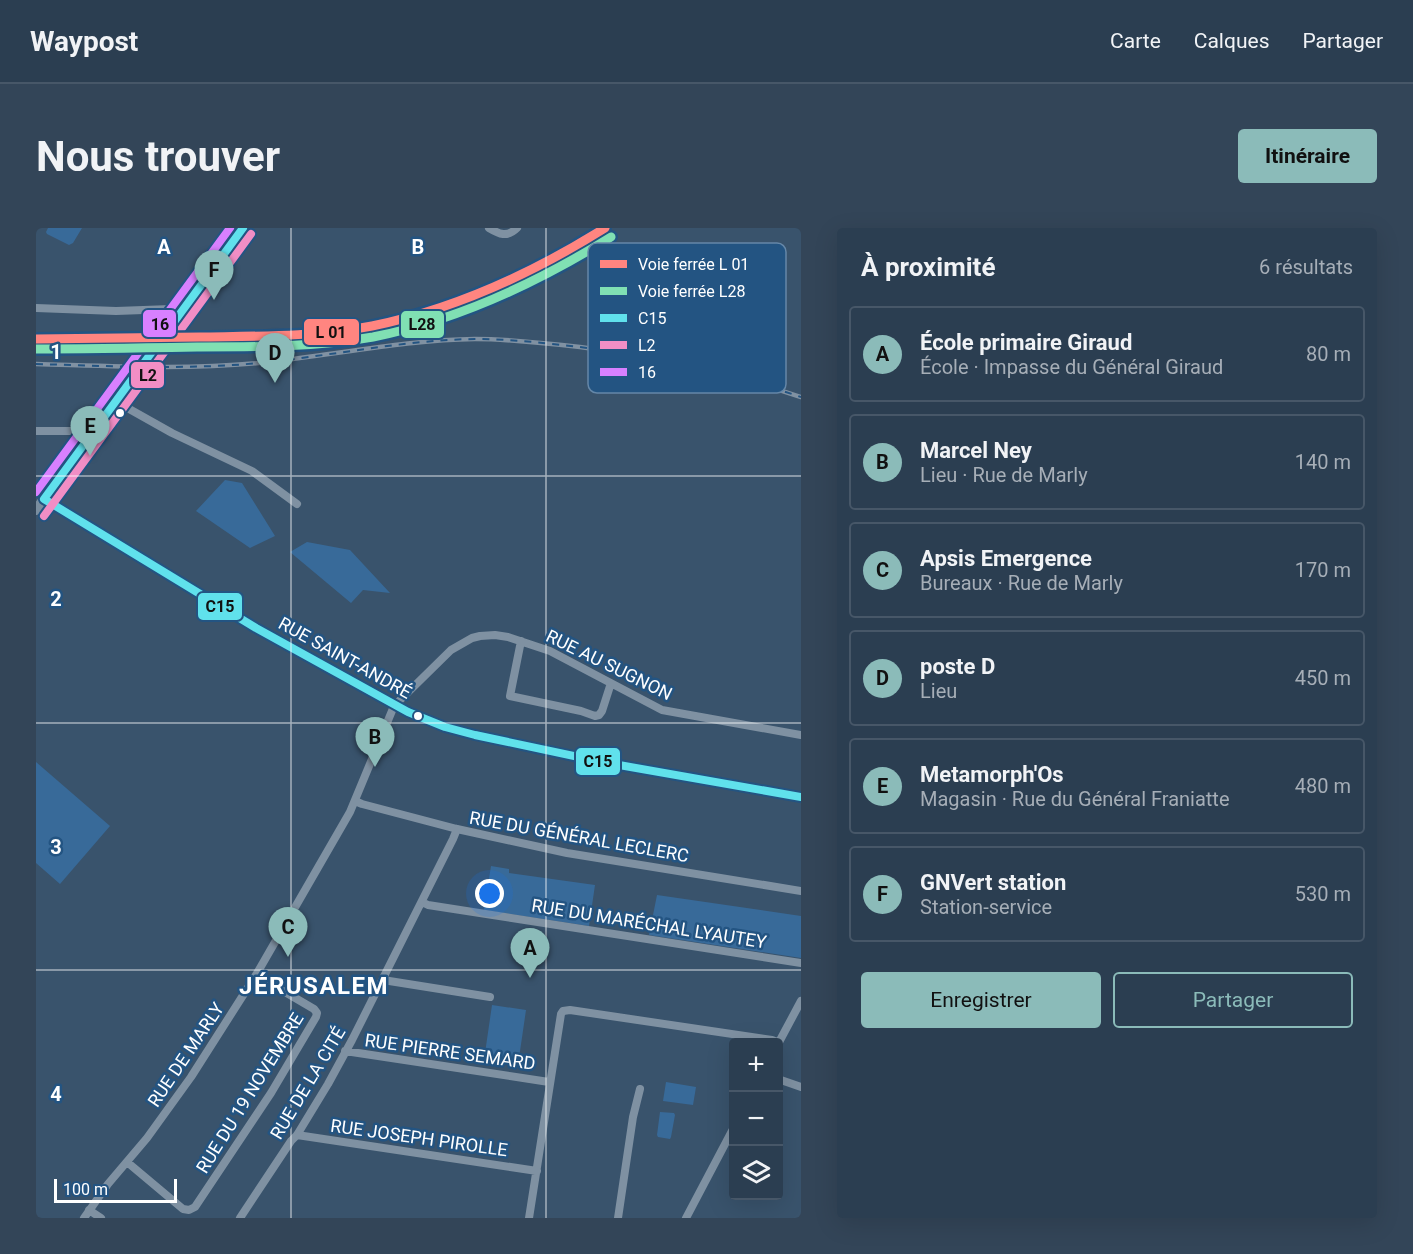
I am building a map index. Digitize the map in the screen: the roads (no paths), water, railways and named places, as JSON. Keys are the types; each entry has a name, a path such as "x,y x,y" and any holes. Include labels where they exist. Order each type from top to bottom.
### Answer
{"main road":[{"path":"36,510 243,228"}],"street":[{"path":"489,228 505,235 517,228"},
{"path":"36,308 116,311 171,309 180,312"},
{"path":"115,401 172,433 252,471 297,504"},
{"path":"36,431 74,431 88,438"},
{"name":"RUE SAINT-ANDRÉ","path":"44,499 256,628 394,706 445,727 602,762 801,797"},
{"name":"RUE AU SUGNON","path":"394,706 443,658 461,644 480,636 495,635 521,640 550,651 662,710 801,735"},
{"path":"521,640 510,696 595,716 603,711 611,683"},
{"name":"RUE DE MARLY","path":"84,1218 108,1184 147,1138 191,1077 256,975 355,801 394,706"},
{"name":"RUE DU GÉNÉRAL LECLERC","path":"355,801 457,829 567,853 801,891"},
{"name":"RUE DE LA CITÉ","path":"240,1218 297,1135 328,1084 383,980 457,829"},
{"name":"RUE DU MARÉCHAL LYAUTEY","path":"422,902 428,905 801,963"},
{"name":"RUE DU 19 NOVEMBRE","path":"127,1162 183,1209 189,1210 195,1207 271,1094 316,1017 317,1013 314,1009 256,975"},
{"path":"383,980 490,997"},
{"path":"781,1038 801,1001"},
{"path":"530,1218 549,1082 563,1011 570,1010 759,1038"},
{"name":"RUE PIERRE SEMARD","path":"345,1052 549,1082"},
{"path":"783,1081 801,1087"},
{"path":"618,1218 633,1118 640,1089"},
{"name":"RUE JOSEPH PIROLLE","path":"297,1135 537,1171"},
{"path":"686,1218 729,1136"},
{"path":"90,1210 101,1218"}],"railway":[{"path":"36,364 148,367 231,365 421,342 475,339 588,348"},
{"path":"786,392 801,397"}],"rail line":[{"name":"L28","path":"601,243 611,237"},
{"name":"L28","path":"36,349 287,346 373,337 436,321 496,298 555,270 588,251"}],"place":[{"name":"GNVert station","path":"214,300"},
{"name":"poste D","path":"275,383"},
{"name":"Metamorph'Os","path":"90,456"},
{"name":"Marcel Ney","path":"375,767"},
{"name":"Apsis Emergence","path":"288,957"},
{"name":"École primaire Giraud","path":"530,978"}],"district":[{"name":"JÉRUSALEM","path":"314,986"}]}
